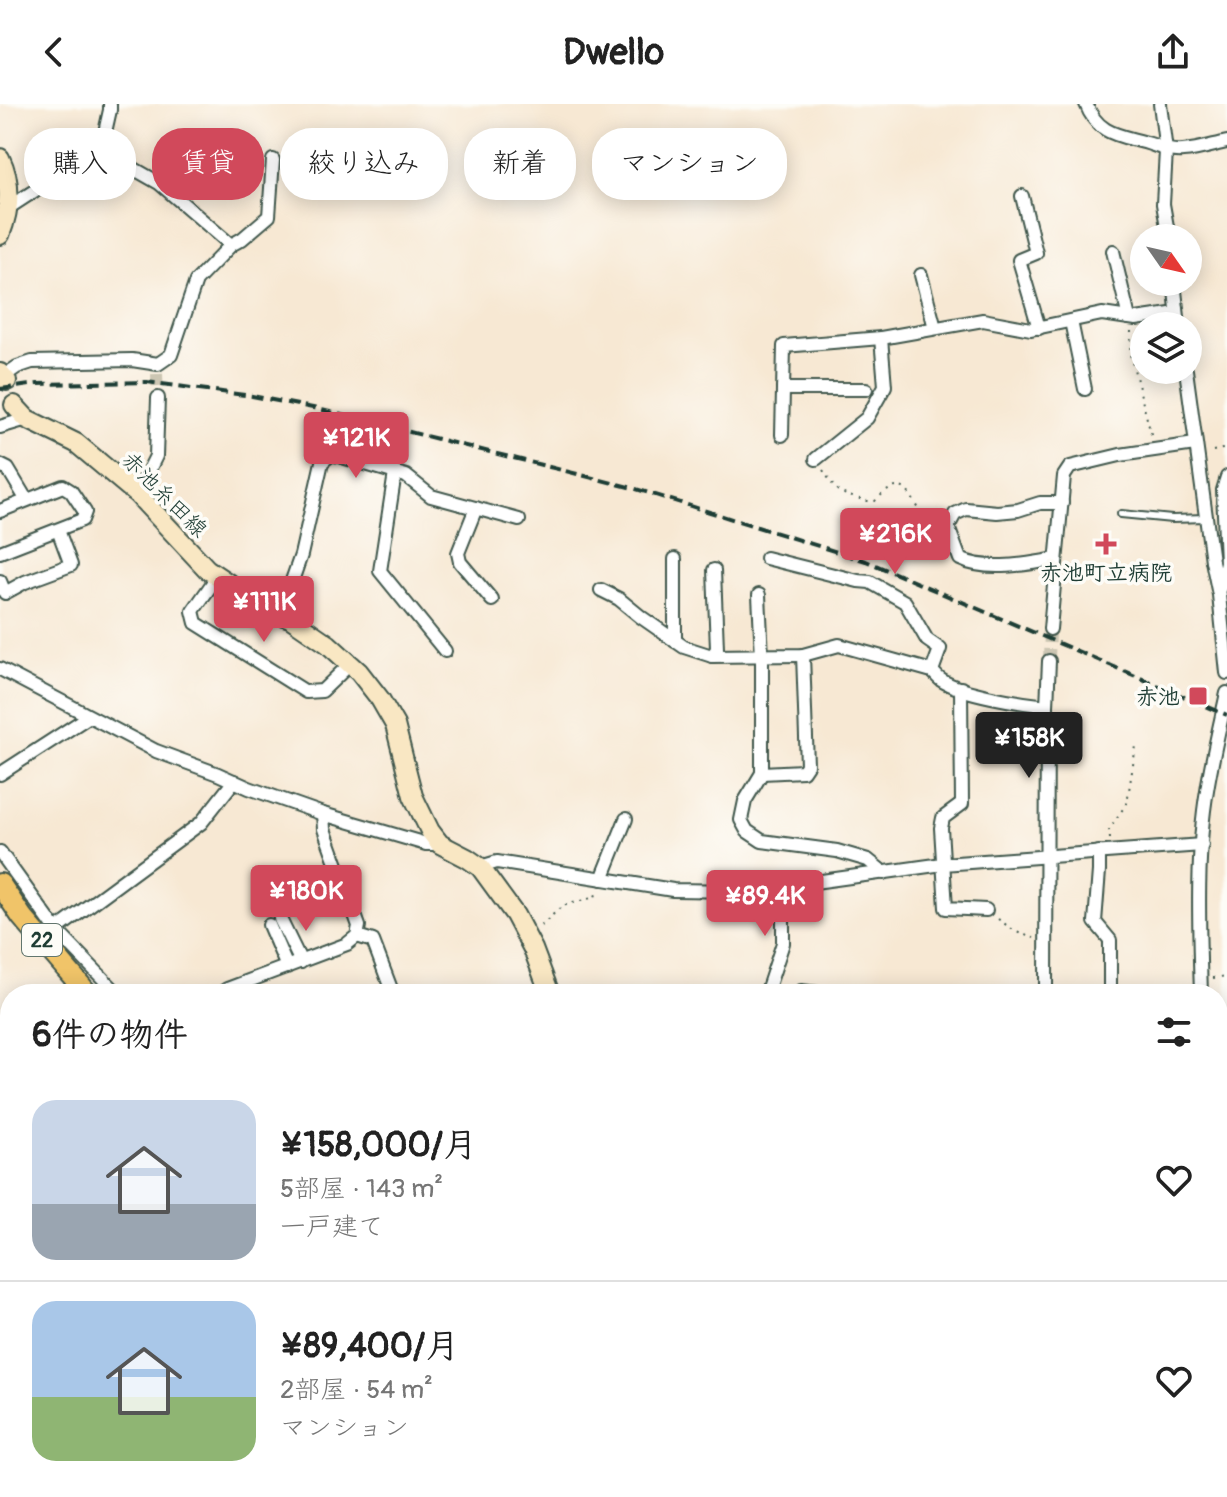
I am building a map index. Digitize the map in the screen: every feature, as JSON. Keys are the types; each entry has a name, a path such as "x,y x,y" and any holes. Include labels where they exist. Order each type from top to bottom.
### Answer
{"main road":[{"path":"0,158 8,184 0,235"},
{"name":"赤池糸田線","path":"20,412 76,443 137,494 217,577 270,611 290,618 328,644 359,672 395,725 413,796 440,844"},
{"path":"440,844 480,867 515,915 546,984"},
{"name":"22","path":"0,884 22,917 79,984"}],"street":[{"path":"106,128 110,104"},
{"path":"1086,104 1091,116 1106,129 1123,138 1166,151 1183,151 1227,142"},
{"path":"1160,104 1166,151 1163,204 1167,224"},
{"path":"3,377 17,367 32,362 132,360 158,369 171,355 196,281 231,245 269,216 273,160"},
{"path":"136,170 159,183 231,245"},
{"path":"1022,196 1036,253 1019,260 1039,328"},
{"path":"4,211 24,198"},
{"path":"782,435 784,346 881,338 983,320 1031,329 1102,314 1129,318 1113,251"},
{"path":"921,275 935,328"},
{"path":"1071,321 1085,389"},
{"path":"816,459 867,418 885,386 881,338"},
{"path":"1188,384 1206,518 1222,589 1227,673"},
{"path":"783,389 866,389"},
{"path":"137,494 156,456 158,398"},
{"path":"0,427 20,412"},
{"path":"1050,629 1064,476 1070,467 1120,455 1196,449"},
{"path":"280,615 301,555 322,462 332,454 406,476 431,496 519,520"},
{"path":"0,465 8,469 26,499"},
{"path":"395,473 380,571 445,651"},
{"path":"1222,589 1226,562 1223,490 1227,477"},
{"path":"0,511 63,486 71,491 85,512 82,520 0,552"},
{"path":"1056,559 1008,566 969,563 960,559 948,527 955,514 966,509 997,512 1040,503 1062,503"},
{"path":"476,508 458,553 460,562 492,600"},
{"path":"0,581 5,593 71,565 58,530"},
{"path":"766,558 870,582 905,602 927,640 940,649 932,671"},
{"path":"675,559 675,641"},
{"path":"712,656 717,649 714,570"},
{"path":"217,577 193,611 196,623 306,692 322,691 350,664"},
{"path":"601,590 619,599 684,647 712,656 803,655 839,645 932,671 941,680 961,688 1047,706"},
{"path":"759,595 762,773 745,801 741,820 747,831 762,841 837,851 868,860 884,873"},
{"path":"762,773 803,771 807,765 803,655"},
{"path":"1046,984 1049,661"},
{"path":"0,669 156,751 249,788 323,814 426,844 440,844"},
{"path":"961,688 962,804 943,818 941,828 946,908 986,910"},
{"path":"1201,984 1199,927 1206,792 1227,693"},
{"path":"0,774 88,717"},
{"path":"56,930 201,823 234,781"},
{"path":"241,984 347,944 357,936 359,926 324,829 323,814"},
{"path":"602,879 626,819"},
{"path":"480,867 497,862 673,890 740,891 943,864 1202,845"},
{"path":"1105,850 1099,871 1095,922 1110,940 1110,984"},
{"path":"0,852 56,930 108,984"},
{"path":"769,984 783,943 786,886"},
{"path":"287,967 274,922 301,962"},
{"path":"357,936 373,941 389,984"}],"lane":[{"path":"1121,514 1172,519 1206,518"}],"path":[{"path":"1129,318 1130,354 1157,450"},
{"path":"1196,449 1227,448"},
{"path":"816,459 837,491 846,497 875,501 887,489 902,487 908,490 922,514 930,521 949,524"},
{"path":"1105,850 1109,829 1127,803 1136,746"},
{"path":"527,937 562,906 595,897 602,879"},
{"path":"986,910 1016,932 1046,943"},
{"path":"1204,980 1227,976"}],"tunnel":[{"path":"157,374 158,398"},
{"path":"1049,661 1050,629"}],"railway":[{"path":"0,389 38,384 147,382 252,396 318,409 633,488 866,561 1227,715"}],"place":[{"name":"赤池町立病院","path":"1106,544"},
{"name":"赤池","path":"1198,696"}]}
